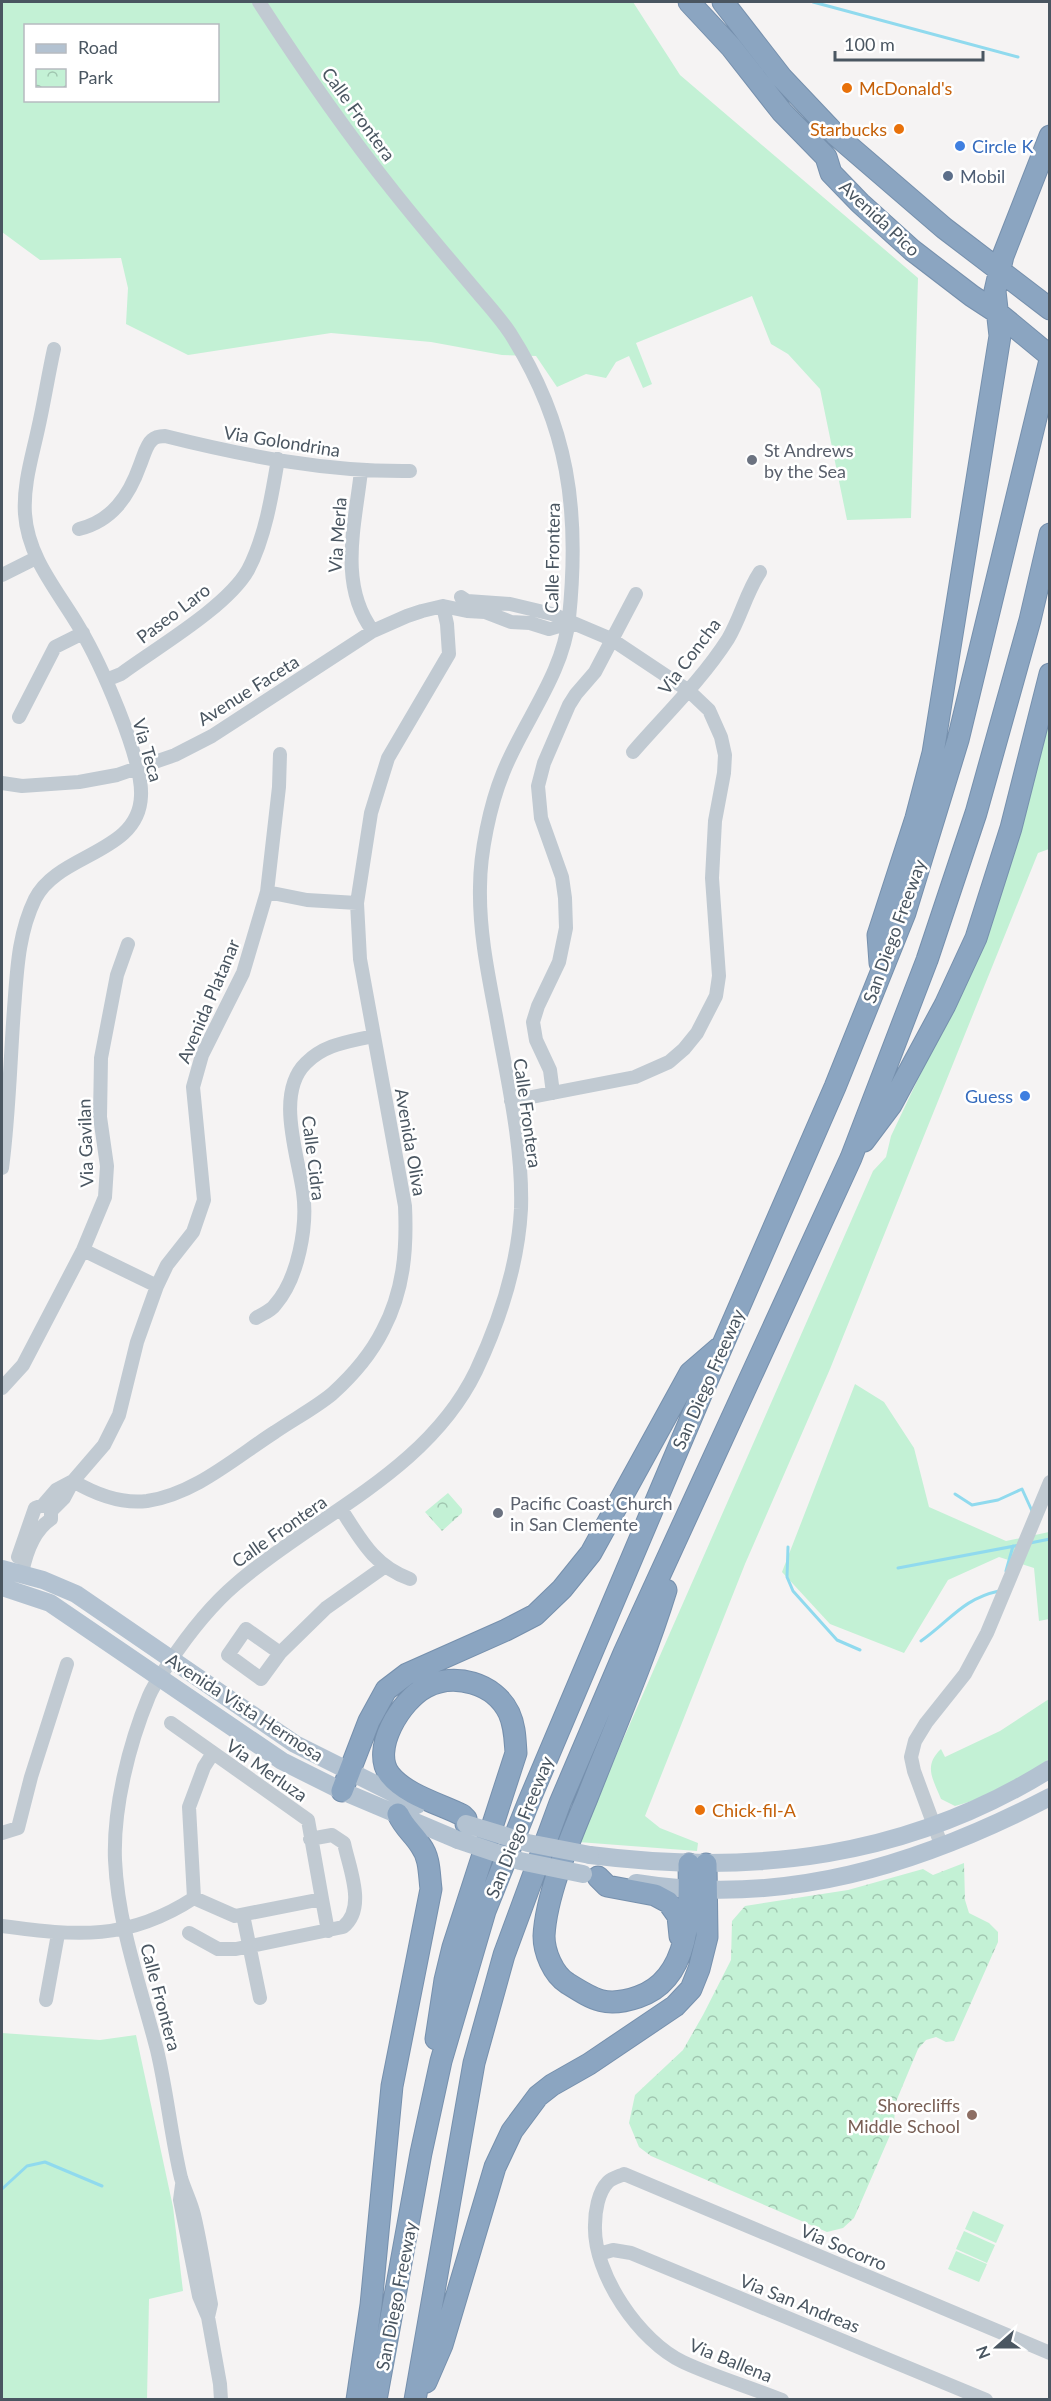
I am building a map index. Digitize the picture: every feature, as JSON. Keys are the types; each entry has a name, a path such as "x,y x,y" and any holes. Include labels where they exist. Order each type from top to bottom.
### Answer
{"highway":[{"name":"Avenida Pico","path":"689,2 730,46 782,112 826,157 831,173 860,203 912,250 998,313 1050,356"},
{"name":"Avenida Pico","path":"723,2 789,86 836,135 944,228 1050,309"},
{"path":"782,112 790,111 803,117 824,137 836,135"},
{"path":"880,970 878,935 916,818 933,753 1000,336 995,291 999,271 1050,136"},
{"path":"826,157 846,160 874,183 890,182"},
{"name":"San Diego Freeway","path":"376,2400 421,2153 441,2061 485,1911 529,1800 835,1087 880,970 905,913 958,740 1050,360"},
{"name":"San Diego Freeway","path":"417,2400 474,2063 504,1955 560,1803 624,1653 851,1158 927,960 976,813 1030,620 1050,534"},
{"path":"851,1158 891,1105 945,1005 975,939 1011,828 1050,674"},
{"path":"345,1781 369,1720 386,1690 407,1674 507,1630 535,1615 562,1589 591,1553 690,1373 724,1344"},
{"path":"693,1503 655,1622 573,1831 549,1905 544,1937 548,1960 563,1980 592,1999 619,2004 650,1993 672,1974 683,1946 699,1889"},
{"path":"421,2153 445,1980 476,1872 516,1753 514,1726 500,1699 486,1689 456,1679 441,1681 413,1696 398,1715 382,1752 384,1766 390,1776 401,1786 466,1818 462,1832"},
{"path":"357,2400 371,2306 392,2086 431,1889 427,1858 421,1845 405,1829 398,1814"},
{"path":"417,2400 442,2345 495,2167 512,2131 538,2096 675,2006 691,1989 707,1937 699,1889 698,1864"},
{"path":"590,1875 608,1886 655,1895 668,1902 678,1916 683,1946"}],"main road":[{"name":"Avenida Vista Hermosa","path":"12,1571 76,1594 295,1744 345,1781 398,1814 462,1832 642,1862 698,1864 784,1860 868,1846 934,1825 959,1816 1020,1787 1050,1769"},
{"name":"Avenida Vista Hermosa","path":"2,1587 50,1603 282,1761 432,1812 462,1832 520,1861 651,1886 739,1891 799,1885 862,1872 942,1847 1004,1821 1050,1797"}],"street":[{"name":"Calle Frontera","path":"220,2400 220,2384 208,2317 211,2304 192,2206 182,2183 158,2053 137,1984 124,1928 115,1856 123,1778 150,1693 202,1616 231,1588 293,1540 394,1471 419,1448 448,1414 472,1378 499,1320 516,1255 521,1207 518,1156 511,1101 484,954 479,884 487,831 502,774 547,685 569,623 573,565 572,495 554,422 539,386 508,330 391,188 289,48 259,2"},
{"name":"Via Teca","path":"2,1168 19,943 36,897 69,865 117,841 134,821 141,798 137,768 106,680 82,633 36,558 25,515 25,488 54,349"},
{"name":"Via Golondrina","path":"79,529 91,526 116,509 134,482 150,441 165,436 212,448 361,471 410,471"},
{"name":"Paseo Laro","path":"106,680 121,674 220,602 247,570 261,534 278,459"},
{"name":"Via Merla","path":"361,471 351,581 366,622 374,632"},
{"path":"2,575 36,558"},
{"name":"Via Concha","path":"633,752 689,691 728,638 741,614 750,587 760,573"},
{"path":"553,1093 550,1070 536,1040 533,1023 538,1006 559,962 566,928 565,898 562,878 540,818 538,786 547,756 569,705 595,672 636,594"},
{"path":"443,606 461,597 467,601 500,606 522,624 530,623 549,629 569,623"},
{"path":"443,606 485,612 510,604 552,614 611,639 689,691 709,710 721,737 725,755 716,821 712,878 719,976 716,996 697,1033 676,1055 651,1071 635,1077 511,1101"},
{"name":"Avenue Faceta","path":"2,783 22,786 80,782 117,775 174,755 212,736 374,632 407,616 443,606"},
{"name":"Avenida Oliva","path":"73,1481 91,1492 122,1500 147,1501 184,1489 209,1477 330,1395 360,1366 384,1329 401,1282 407,1245 405,1206 360,960 357,903 371,813 388,758 449,654 443,606"},
{"path":"522,624 529,609"},
{"path":"19,717 55,647 82,633"},
{"name":"Avenida Platanar","path":"12,1571 29,1547 38,1521 51,1519 47,1508 56,1490 73,1481 104,1445 119,1415 137,1342 157,1286 167,1265 193,1232 204,1200 193,1087 202,1055 243,973 267,892 279,787 280,754"},
{"path":"267,892 307,900 357,903"},
{"name":"Via Gavilan","path":"2,1388 23,1365 83,1250 105,1197 107,1166 100,1117 101,1058 117,975 128,944"},
{"name":"Calle Cidra","path":"256,1318 274,1307 291,1281 302,1241 304,1195 290,1116 291,1089 305,1064 331,1045 373,1036"},
{"path":"83,1250 157,1286"},
{"path":"942,1847 914,1771 911,1757 915,1741 964,1674 987,1633 1050,1482"},
{"path":"341,1509 375,1558 396,1575 410,1579"},
{"path":"280,1653 246,1629 228,1655 261,1679 280,1653 326,1608 384,1566"},
{"path":"2,1833 18,1827 21,1820 67,1664"},
{"name":"Via Merluza","path":"171,1723 308,1820 328,1931"},
{"path":"194,1898 189,1807 204,1767 213,1753"},
{"path":"189,1933 218,1949 250,1946 343,1927 352,1920 356,1901 344,1843 332,1835 310,1839"},
{"path":"2,1926 58,1934 92,1934 124,1928 168,1915 194,1898"},
{"path":"194,1898 235,1916 322,1899"},
{"path":"243,1915 260,1998"},
{"path":"46,2000 58,1934"},
{"name":"Via Ballena","path":"624,2174 609,2181 601,2195 595,2216 594,2236 611,2286 626,2312 681,2362 782,2400"},
{"name":"Via Socorro","path":"624,2174 1050,2353"},
{"name":"Via San Andreas","path":"599,2254 613,2250 631,2253 986,2400"}],"green space":[{"path":"2,2 633,2 680,75 918,278 911,518 847,520 820,389 788,354 771,344 752,296 636,343 652,384 643,388 629,356 616,362 606,378 586,374 557,387 536,356 502,355 431,342 331,333 188,355 126,324 128,288 121,258 40,260 2,232"},
{"path":"1049,708 1049,849 1038,853 830,1369 745,1564 645,1816 660,1828 698,1843 697,1851 578,1842 873,1171 886,1157 891,1136 984,940"},
{"path":"855,1384 884,1402 914,1448 929,1507 1006,1541 1049,1532 1049,1619 1039,1621 1034,1568 999,1557 948,1580 904,1653 830,1624 782,1572"},
{"path":"448,1493 462,1509 462,1513 442,1531 425,1512"},
{"path":"1049,1699 1049,1759 1016,1780 980,1798 955,1806 941,1799 931,1767 932,1761 941,1749 945,1757 1000,1731"},
{"path":"964,1863 965,1900 969,1913 989,1923 998,1932 998,1942 954,2041 946,2042 936,2037 926,2040 918,2049 895,2104 894,2126 854,2218 843,2228 827,2232 651,2156 639,2147 629,2123 635,2095 683,2050 731,1960 732,1921 745,1906 848,1890 923,1869 933,1875"},
{"path":"2,2033 100,2040 136,2035 173,2207 183,2291 149,2299 147,2399 2,2399"},
{"path":"973,2211 1004,2225 996,2243 965,2229"},
{"path":"964,2231 995,2245 987,2263 956,2249"},
{"path":"956,2251 987,2264 979,2282 948,2269"}],"waterway":[{"path":"813,2 1018,57"},
{"path":"955,1494 972,1505 998,1500 1022,1489 1032,1511"},
{"path":"1030,1543 1050,1539"},
{"path":"898,1568 1020,1545"},
{"path":"1006,1571 1013,1546"},
{"path":"788,1547 787,1577 793,1591 837,1640 860,1650"},
{"path":"921,1641 975,1599 999,1591"},
{"path":"2,2189 27,2166 45,2162 102,2186"}],"place":[{"name":"McDonald's","path":"847,88"},
{"name":"Starbucks","path":"899,129"},
{"name":"Circle K","path":"960,146"},
{"name":"Mobil","path":"948,176"},
{"name":"St Andrews by the Sea","path":"752,460"},
{"name":"Guess","path":"1025,1096"},
{"name":"Pacific Coast Church in San Clemente","path":"498,1513"},
{"name":"Chick-fil-A","path":"700,1810"},
{"name":"Shorecliffs Middle School","path":"972,2115"}]}
